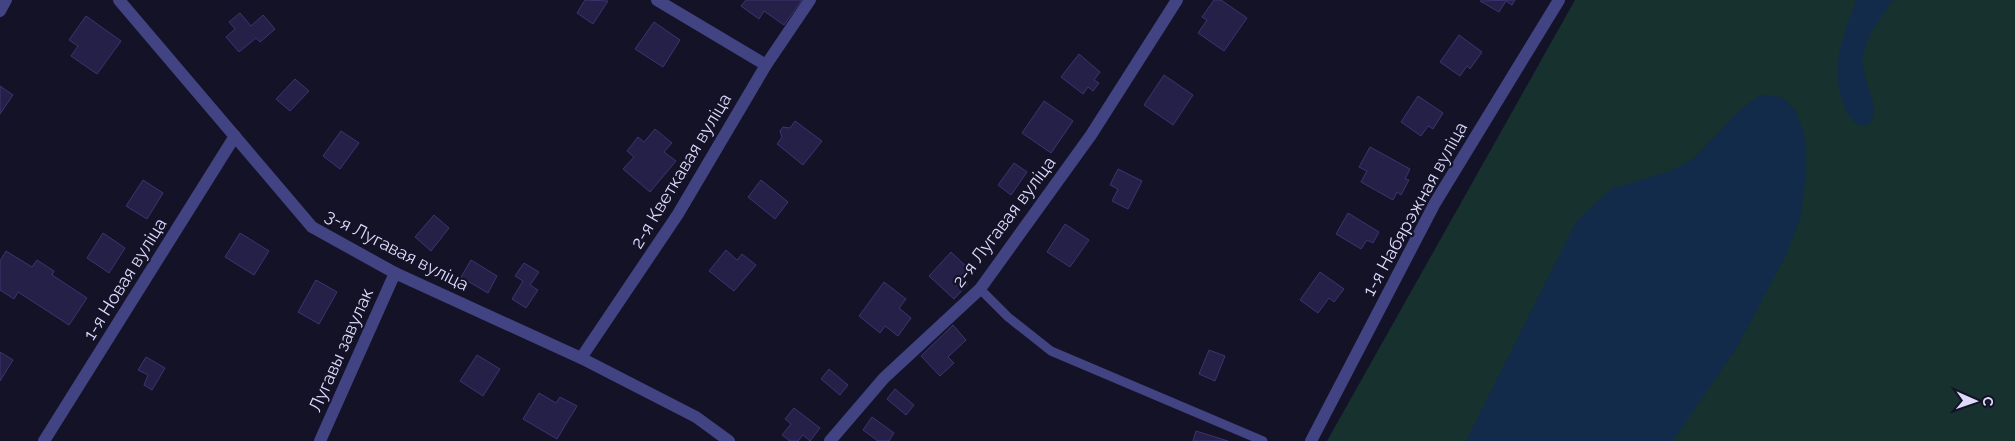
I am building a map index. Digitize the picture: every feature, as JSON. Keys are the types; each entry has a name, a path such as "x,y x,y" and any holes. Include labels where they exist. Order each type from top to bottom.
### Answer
{"street":[{"path":"0,10 6,0"},
{"name":"3-я Лугавая вуліца","path":"119,0 312,227 395,273 581,358 696,417 729,441"},
{"path":"657,0 766,65"},
{"name":"2-я Кветкавая вуліца","path":"581,358 678,214 766,65 810,0"},
{"name":"2-я Лугавая вуліца","path":"830,441 884,378 980,289 1091,135 1177,0"},
{"name":"1-я Набярэжная вуліца","path":"1311,441 1434,203 1559,0"},
{"name":"1-я Новая вуліца","path":"44,441 235,136"},
{"name":"Лугавы завулак","path":"320,441 395,273"}],"lane":[{"path":"980,289 1008,317 1051,351 1263,441"}],"green space":[{"path":"1575,0 2015,0 2015,441 1327,441"}],"water":[{"path":"1856,0 1893,0 1867,41 1863,57 1864,73 1874,106 1874,113 1872,120 1863,126 1857,124 1847,111 1840,93 1837,70 1842,44"},
{"path":"1760,95 1781,97 1795,109 1805,136 1806,174 1801,216 1787,253 1737,347 1673,441 1466,441 1576,222 1611,189 1671,171 1694,158 1739,111"}],"building":[{"path":"585,0 608,1 593,24 577,13"},
{"path":"746,0 802,0 784,25 764,11 759,19 741,6"},
{"path":"1214,0 1221,0 1247,18 1224,51 1198,33 1207,20 1202,17"},
{"path":"1515,0 1512,5 1506,1 1499,12 1480,1"},
{"path":"240,13 251,26 263,15 275,29 260,42 256,38 239,52 226,37 235,29 229,22"},
{"path":"86,16 121,41 97,74 71,56 78,46 69,40"},
{"path":"654,22 680,40 663,67 635,49"},
{"path":"1459,35 1482,52 1470,69 1467,66 1460,76 1440,62"},
{"path":"1079,54 1100,72 1094,80 1099,83 1093,91 1088,87 1083,94 1061,77"},
{"path":"1164,75 1193,95 1173,125 1144,105"},
{"path":"295,79 309,91 290,111 276,99"},
{"path":"0,86 13,95 0,114"},
{"path":"1418,96 1443,113 1433,129 1428,126 1421,136 1401,122"},
{"path":"1044,101 1073,121 1051,153 1022,133"},
{"path":"795,121 822,141 803,165 777,144 782,137 780,131 783,127 790,128"},
{"path":"655,129 672,143 664,152 676,161 650,192 623,169 634,157 627,151 638,137 644,142"},
{"path":"341,131 359,143 340,169 323,156"},
{"path":"1370,147 1410,169 1405,179 1409,180 1401,195 1397,192 1393,200 1361,182 1367,171 1359,167"},
{"path":"1014,163 1027,172 1011,195 998,185"},
{"path":"1118,169 1142,181 1128,209 1112,201 1118,189 1110,185"},
{"path":"143,180 163,193 147,219 126,206"},
{"path":"761,180 788,202 775,219 748,197"},
{"path":"1348,213 1379,232 1373,243 1367,240 1361,249 1336,234"},
{"path":"434,215 449,228 431,251 415,237"},
{"path":"1065,224 1089,240 1070,267 1047,252"},
{"path":"103,233 125,248 109,273 87,258"},
{"path":"240,233 269,251 254,275 225,257"},
{"path":"726,250 737,260 742,254 756,265 734,291 709,271"},
{"path":"6,251 32,267 37,260 54,271 52,275 87,298 69,325 18,292 14,299 0,290 0,261"},
{"path":"951,252 971,271 963,279 968,284 954,299 929,276"},
{"path":"471,260 497,276 488,293 461,277"},
{"path":"524,263 539,272 530,285 538,290 526,308 512,299 523,281 515,276"},
{"path":"1320,272 1344,289 1334,302 1329,298 1318,313 1300,300"},
{"path":"316,280 337,292 319,324 298,312"},
{"path":"884,282 906,299 899,308 911,318 898,336 885,326 880,333 859,316"},
{"path":"953,325 966,340 948,357 954,363 940,376 921,356"},
{"path":"1209,350 1225,356 1215,381 1199,374"},
{"path":"0,352 13,360 0,381"},
{"path":"477,355 500,369 483,396 460,381"},
{"path":"146,357 165,368 152,390 144,385 148,375 138,370"},
{"path":"829,369 848,385 840,395 821,379"},
{"path":"895,389 914,405 906,415 887,399"},
{"path":"539,393 556,403 560,397 577,406 557,439 523,419"},
{"path":"794,408 820,428 810,441 803,435 798,441 790,441 782,435 791,424 785,419"},
{"path":"872,417 894,433 889,441 878,441 863,430"},
{"path":"1196,431 1228,441 1193,441"}]}
